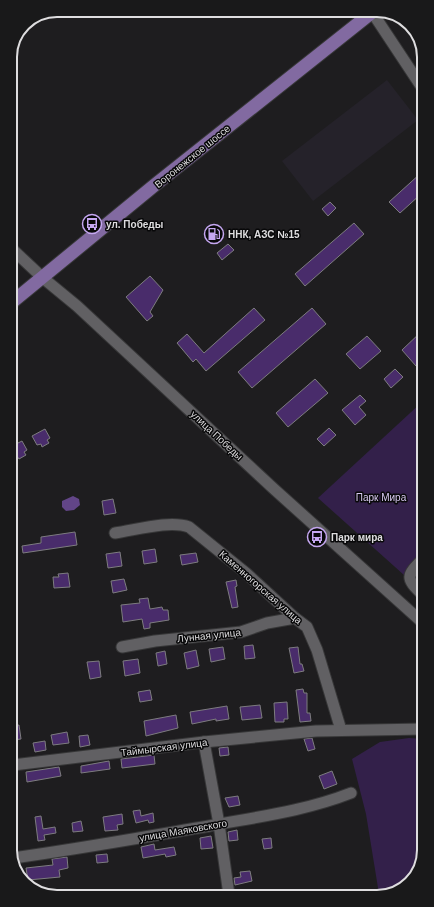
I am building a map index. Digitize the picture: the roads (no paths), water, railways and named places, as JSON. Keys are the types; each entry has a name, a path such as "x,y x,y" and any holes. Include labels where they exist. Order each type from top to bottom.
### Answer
{"main road":[{"name":"Воронежское шоссе","path":"17,298 162,179 365,17"}],"street":[{"path":"377,17 417,80"},
{"name":"улица Победы","path":"17,254 43,278 77,306 274,489 417,618"},
{"name":"Каменногорская улица","path":"115,533 171,525 189,527 246,573 295,618 307,627 313,639 341,730"},
{"path":"417,565 410,572 410,582 417,589"},
{"name":"Лунная улица","path":"122,647 155,641 241,632 267,623 295,618"},
{"name":"Таймырская улица","path":"17,765 204,742 316,731 417,729"},
{"path":"204,742 219,824 228,890"},
{"name":"улица Маяковского","path":"18,857 91,847 281,814 334,800 351,793"}],"place":[{"name":"ул. Победы","path":"92,224"},
{"name":"ННК, АЗС №15","path":"214,234"},
{"name":"Парк мира","path":"317,537"}],"park label":[{"name":"Парк Мира","path":"381,497"}]}
